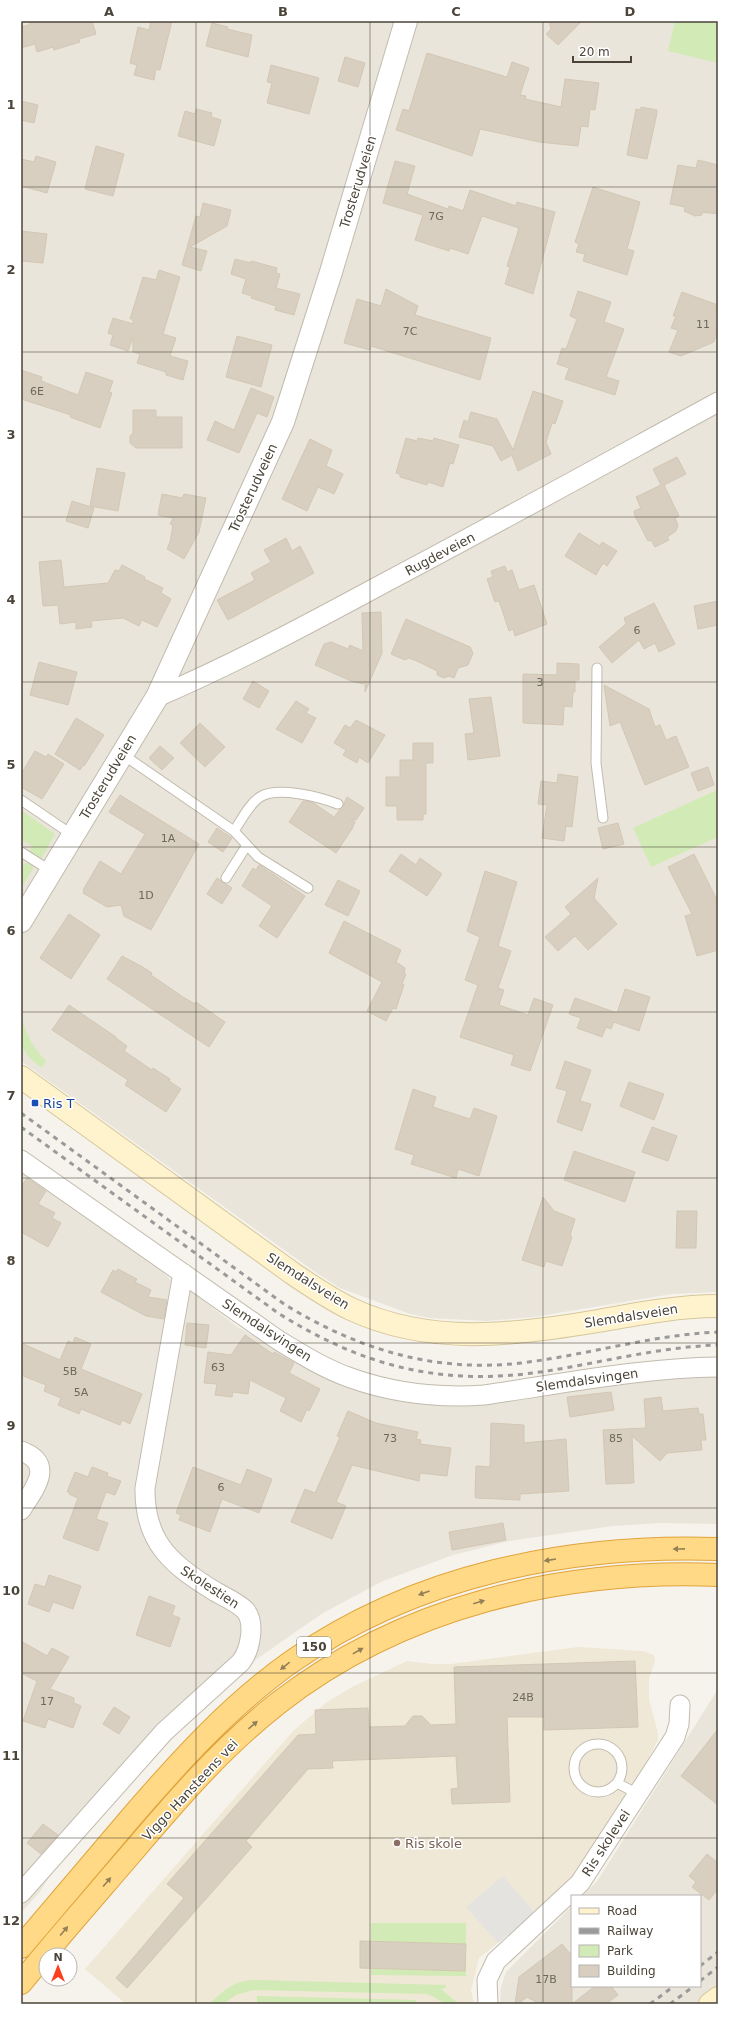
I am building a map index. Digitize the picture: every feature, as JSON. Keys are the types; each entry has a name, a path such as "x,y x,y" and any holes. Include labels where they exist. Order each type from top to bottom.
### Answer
{"highway":[{"name":"Viggo Hansteens vei","path":"21,1947 172,1770 202,1739 251,1694 290,1662 346,1627 415,1597 452,1583 499,1569 609,1552 656,1549 718,1549"},
{"name":"Viggo Hansteens vei","path":"21,1983 163,1816 222,1753 276,1705 337,1663 394,1633 419,1622 460,1607 505,1594 581,1581 619,1577 656,1575 718,1575"}],"main road":[{"name":"Slemdalsveien","path":"21,1077 292,1273 334,1300 378,1319 405,1327 438,1333 488,1335 537,1331 671,1309 718,1306"},
{"path":"710,2004 718,1998"}],"street":[{"name":"Trosterudveien","path":"21,921 157,697 283,422 331,272 406,21"},
{"name":"Rugdeveien","path":"157,697 187,684 335,610 530,506 718,402"},
{"name":"Slemdalsvingen","path":"21,1160 260,1328 303,1355 350,1378 423,1394 458,1397 484,1395 638,1373 688,1368 718,1367"},
{"name":"Skolestien","path":"21,1893 164,1732 241,1662 246,1655 249,1644 250,1622 245,1610 180,1569 162,1548 149,1524 146,1513 146,1488 183,1273"},
{"path":"21,1451 35,1458 41,1471 40,1478 21,1510"},
{"name":"Ris skolevei","path":"488,2004 487,1980 496,1961 580,1883 675,1737 679,1724 680,1705"}],"lane":[{"path":"597,668 596,764 603,818"},
{"path":"122,754 234,831 258,857 308,888"},
{"path":"234,831 255,802 267,794 303,794 323,798 338,804"},
{"path":"21,800 74,836"},
{"path":"226,878 247,845"},
{"path":"21,852 51,871"},
{"path":"597,1744 612,1748 621,1761 621,1776 617,1783 604,1791 596,1792 584,1788 576,1779 574,1771 578,1755 590,1746 597,1744"},
{"path":"617,1783 638,1794"}],"shaded area":[{"path":"21,21 718,21 718,1292 672,1294 534,1317 486,1321 430,1318 410,1314 340,1288 315,1272 21,1061"},
{"path":"21,1167 144,1255 170,1279 195,1294 236,1326 313,1369 403,1397 718,1372 718,1524 661,1523 613,1526 509,1541 453,1555 383,1581 323,1613 248,1665 180,1728 57,1865 39,1893 21,1913"},
{"name":"Ris skole","path":"578,1647 643,1651 654,1655 655,1661 649,1679 649,1699 658,1733 658,1740 624,1805 582,1869 541,1908 479,1958 471,1990 474,2004 126,2004 85,1969 294,1730 327,1702 354,1686 407,1661 433,1664 451,1664"},
{"path":"718,1689 718,2004 500,2004 501,1987 506,1972 571,1907 571,1987 701,1987 701,1895 583,1895 598,1880"},
{"path":"503,1876 535,1913 498,1943 466,1907"}],"green space":[{"path":"675,21 704,21 718,24 718,63 668,51"},
{"path":"717,790 718,837 651,867 633,828"},
{"path":"21,810 55,834 41,859 29,852 32,846 21,839"},
{"path":"25,863 34,867 21,888 21,869"},
{"path":"21,1014 30,1039 37,1051 46,1061 42,1068 28,1056 22,1045"},
{"path":"371,1923 466,1923 466,1976 371,1975"},
{"path":"252,1980 446,1985 446,1988 441,1989 459,2004 445,2004 427,1994 253,1990 236,1995 223,2004 210,2004 219,1995 234,1985 240,1982"},
{"path":"257,1996 416,2000 416,2004 257,2004"}],"building":[{"path":"30,21 92,21 96,34 79,39 80,42 54,50 53,47 37,52 35,44 21,48 21,27 29,25"},
{"path":"151,21 172,21 160,70 156,69 154,80 134,75 137,65 130,63 138,27 149,30"},
{"path":"549,21 582,21 558,45 546,34 551,29"},
{"path":"212,23 228,27 227,29 252,35 248,57 206,46"},
{"path":"427,53 507,77 512,62 529,68 520,95 526,96 525,99 561,107 565,79 599,83 595,110 590,109 588,127 581,126 578,146 539,142 480,129 472,156 396,130 403,109 409,111"},
{"path":"345,57 365,63 358,87 338,81"},
{"path":"271,65 319,78 309,114 267,103 272,83 267,82"},
{"path":"21,101 38,105 34,123 21,120"},
{"path":"641,107 657,110 647,159 627,155 636,109 641,110"},
{"path":"196,109 212,113 211,117 221,120 214,146 178,136 185,111 195,114"},
{"path":"96,146 124,154 113,196 85,189"},
{"path":"36,156 56,162 47,193 21,186 21,159 34,162"},
{"path":"698,160 718,165 718,214 702,212 702,215 695,216 684,211 685,207 670,204 678,165 696,168"},
{"path":"395,161 415,166 407,194 448,209 449,206 463,211 470,190 516,206 517,202 555,212 533,294 505,284 510,267 507,266 519,228 482,216 468,254 450,248 449,251 415,240 423,215 383,203"},
{"path":"593,187 640,202 627,249 634,251 627,275 583,261 585,254 576,252 579,244 575,242"},
{"path":"203,203 231,210 227,226 190,247 207,251 201,271 182,265 196,216 200,217"},
{"path":"21,231 47,234 43,263 21,261"},
{"path":"235,259 251,263 251,261 277,268 276,273 280,274 276,288 300,294 294,315 275,310 276,306 251,298 252,296 242,293 246,279 231,274"},
{"path":"159,270 180,277 163,334 176,338 170,356 188,361 183,380 166,375 166,372 137,363 140,354 133,352 133,337 128,351 110,345 113,335 108,333 113,318 133,324 133,319 130,319 143,277 156,280"},
{"path":"386,289 418,306 415,315 491,338 480,380 371,346 370,350 344,343 357,299 381,306"},
{"path":"578,291 611,302 604,322 624,329 606,377 619,381 615,395 565,379 569,368 557,364 562,348 566,349 577,319 570,316"},
{"path":"682,292 718,305 718,329 714,342 681,356 669,352 678,330 671,328 676,316 673,316"},
{"path":"237,336 272,345 261,387 226,377"},
{"path":"21,370 42,377 41,381 78,395 86,372 113,381 109,392 112,393 100,428 70,417 71,415 21,399"},
{"path":"251,388 274,397 267,417 257,413 239,453 207,440 215,421 234,430"},
{"path":"533,391 563,401 555,424 552,423 546,442 551,454 518,471 512,455 501,461 493,446 459,437 464,420 468,422 471,412 497,419 513,450"},
{"path":"133,410 156,410 156,417 182,417 182,448 136,448 130,443 130,436 133,433"},
{"path":"406,438 417,441 418,438 433,441 434,438 459,445 453,464 450,463 443,487 428,482 427,485 400,477 400,474 396,473"},
{"path":"310,439 332,450 326,466 343,474 334,494 318,487 307,511 282,499"},
{"path":"677,457 686,474 664,485 679,516 675,518 678,525 676,531 667,537 669,540 655,547 651,540 648,541 635,516 634,511 641,508 636,497 661,485 653,469"},
{"path":"97,468 125,473 118,511 90,506"},
{"path":"162,494 182,498 184,494 206,498 199,532 184,559 167,549 170,542 173,525 170,524 173,518 158,515"},
{"path":"72,501 94,508 88,528 66,521"},
{"path":"579,533 600,546 602,542 617,551 607,566 603,563 596,575 565,556"},
{"path":"286,538 292,551 300,546 314,573 228,620 217,600 255,580 251,573 271,562 264,550"},
{"path":"61,560 64,587 108,583 115,570 119,571 122,565 145,577 144,579 163,588 161,593 171,599 157,627 142,620 139,626 123,618 91,621 92,627 76,629 76,622 60,624 58,605 43,606 39,562"},
{"path":"505,566 507,572 512,570 519,590 534,585 547,624 515,636 513,629 509,631 499,601 495,602 487,579 493,577 491,571"},
{"path":"718,601 718,625 698,629 694,606"},
{"path":"654,603 675,644 659,652 655,643 644,649 639,640 612,663 599,647 626,624 624,618"},
{"path":"381,612 382,653 365,692 365,681 363,684 351,681 315,665 324,644 331,642 348,649 350,645 363,651 362,613"},
{"path":"406,619 470,647 473,653 468,665 458,668 454,678 449,676 444,678 437,675 437,671 419,662 409,658 405,660 391,654"},
{"path":"39,662 77,672 68,705 30,695"},
{"path":"557,663 579,664 579,680 575,680 575,692 573,692 572,707 564,706 563,725 523,723 523,674 557,675"},
{"path":"253,681 269,691 259,708 243,699"},
{"path":"604,685 649,709 655,727 660,725 666,740 676,736 689,767 645,785 620,722 610,726"},
{"path":"491,697 500,756 468,760 465,734 474,733 469,699"},
{"path":"296,701 309,709 306,713 316,718 302,743 276,729"},
{"path":"76,718 104,735 80,770 55,754"},
{"path":"356,720 385,735 368,763 359,757 357,763 343,755 346,750 334,743 345,725 350,728"},
{"path":"200,723 225,747 205,767 180,743"},
{"path":"413,743 433,743 433,763 426,763 426,814 423,814 423,820 397,820 397,806 386,806 386,777 400,777 400,760 413,760"},
{"path":"160,746 174,758 162,770 149,758"},
{"path":"35,751 46,757 48,754 64,764 42,799 21,787 21,774"},
{"path":"708,767 714,785 698,791 691,773"},
{"path":"558,774 578,777 572,827 566,826 564,841 542,838 547,805 538,804 541,781 557,783"},
{"path":"120,795 199,844 151,930 124,916 121,905 107,907 83,893 83,890 100,861 121,874 145,834 109,812"},
{"path":"347,797 364,808 356,820 351,820 355,822 352,829 336,853 289,822 303,801 312,802 334,817 343,806"},
{"path":"618,823 624,844 603,849 598,828"},
{"path":"217,828 232,838 223,852 208,842"},
{"path":"401,854 416,865 420,858 442,874 427,896 389,871"},
{"path":"694,854 718,902 718,950 697,956 685,916 692,914 668,867"},
{"path":"259,865 305,896 277,938 259,926 272,906 242,886 253,868 256,870"},
{"path":"485,871 517,882 498,946 511,951 498,988 504,990 499,1005 528,1015 534,998 553,1005 530,1071 511,1065 514,1055 460,1037 478,985 465,980 480,937 467,931"},
{"path":"217,878 232,888 222,904 207,894"},
{"path":"598,878 594,898 617,924 588,950 575,936 558,951 545,937 571,914 565,907"},
{"path":"338,880 360,891 348,916 325,905"},
{"path":"69,914 100,935 71,979 40,958"},
{"path":"344,921 401,950 396,962 405,968 404,973 406,974 402,984 404,985 396,1009 393,1008 386,1021 367,1011 382,982 329,953"},
{"path":"122,956 152,973 151,975 183,997 195,1004 196,1002 225,1022 209,1047 107,979"},
{"path":"625,989 650,997 639,1031 614,1022 611,1029 606,1027 602,1037 577,1028 581,1018 569,1014 575,998 617,1013"},
{"path":"69,1005 127,1046 124,1051 152,1070 153,1068 170,1079 169,1081 181,1089 166,1112 125,1085 128,1080 52,1030"},
{"path":"565,1061 591,1070 580,1101 591,1104 582,1131 557,1122 567,1091 556,1088"},
{"path":"629,1082 664,1094 654,1120 620,1106"},
{"path":"413,1089 436,1097 433,1107 470,1119 474,1108 497,1116 479,1176 458,1169 456,1178 411,1164 414,1155 395,1149"},
{"path":"652,1127 677,1136 668,1161 642,1152"},
{"path":"574,1151 635,1172 625,1202 564,1180"},
{"path":"27,1178 46,1191 38,1204 55,1213 52,1218 61,1223 48,1247 21,1232 21,1187"},
{"path":"543,1197 554,1211 575,1219 570,1236 572,1237 562,1266 546,1261 544,1267 522,1260"},
{"path":"677,1211 697,1211 696,1248 676,1248"},
{"path":"118,1269 137,1279 135,1282 151,1290 148,1297 167,1300 164,1319 146,1316 101,1292 113,1270 116,1272"},
{"path":"187,1323 209,1325 206,1348 185,1345"},
{"path":"245,1335 273,1354 274,1352 294,1363 289,1373 320,1389 309,1411 307,1409 301,1422 280,1411 286,1398 250,1380 248,1394 233,1392 232,1397 215,1395 217,1384 204,1383 208,1352 231,1355"},
{"path":"75,1337 91,1344 81,1369 142,1394 130,1424 122,1420 120,1425 81,1409 79,1414 58,1405 61,1398 44,1391 46,1385 21,1375 21,1343 60,1360 68,1341 73,1343"},
{"path":"611,1392 614,1410 570,1417 567,1397"},
{"path":"661,1397 663,1411 698,1408 699,1414 703,1414 706,1440 701,1440 702,1450 667,1453 660,1461 632,1436 634,1483 606,1484 603,1430 646,1428 644,1399"},
{"path":"348,1411 376,1423 418,1432 416,1439 421,1440 420,1444 451,1448 447,1476 420,1473 419,1481 352,1465 336,1502 346,1506 332,1539 291,1522 305,1489 315,1493 340,1437 337,1436"},
{"path":"491,1423 524,1425 524,1443 566,1439 569,1491 520,1494 520,1500 476,1498 476,1466 490,1467"},
{"path":"92,1467 108,1473 107,1476 121,1481 115,1495 106,1492 96,1519 108,1523 98,1551 63,1538 78,1498 69,1494 70,1492 67,1492 75,1472 88,1477"},
{"path":"193,1467 241,1485 247,1469 272,1479 259,1513 222,1499 210,1532 179,1520 181,1515 176,1513"},
{"path":"503,1523 506,1540 452,1550 449,1532"},
{"path":"49,1575 81,1586 73,1609 53,1602 49,1612 28,1604 35,1584 45,1587"},
{"path":"149,1596 175,1606 172,1615 180,1618 170,1647 136,1635"},
{"path":"21,1641 47,1656 52,1648 69,1657 50,1689 74,1698 74,1703 81,1706 73,1728 48,1719 45,1728 23,1721 37,1681 21,1673"},
{"path":"635,1661 638,1727 544,1730 544,1717 507,1717 510,1802 452,1804 451,1789 458,1788 456,1756 332,1761 333,1768 308,1769 246,1841 252,1847 127,1988 116,1978 184,1898 167,1884 298,1735 316,1734 315,1710 368,1708 369,1727 405,1726 413,1716 422,1716 431,1725 456,1724 454,1667"},
{"path":"114,1707 130,1717 119,1734 103,1724"},
{"path":"718,1729 718,1805 681,1776"},
{"path":"43,1824 58,1835 41,1854 27,1843"},
{"path":"707,1854 718,1863 718,1889 709,1900 692,1887 696,1882 689,1876"},
{"path":"360,1941 466,1944 465,1971 360,1968"},
{"path":"562,1944 571,1955 572,2004 540,2004 527,1997 518,2004 515,2004 519,1977"},
{"path":"594,1987 612,1987 618,1995 606,2004 572,2004"}],"railway":[{"path":"21,1113 284,1304 340,1334 368,1345 427,1361 489,1365 521,1363 668,1337 718,1332"},
{"path":"21,1127 278,1313 343,1348 375,1360 407,1369 440,1374 474,1376 509,1375 547,1371 653,1352 696,1346 718,1345"},
{"path":"701,1965 718,1952"},
{"path":"701,1980 718,1967"},
{"path":"650,2004 673,1987"},
{"path":"670,2004 693,1987"}],"place":[{"name":"Ris T","path":"35,1103"},
{"name":"Ris skole","path":"397,1843"}]}
